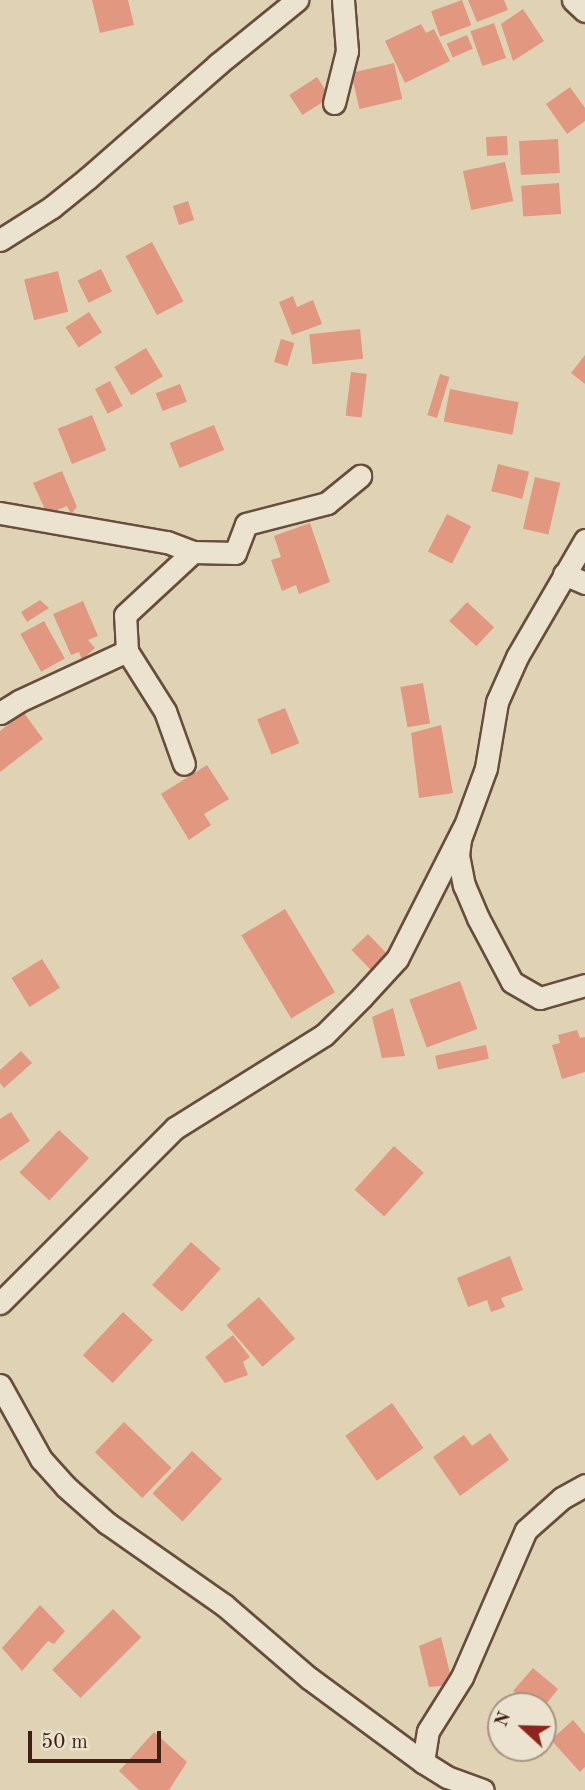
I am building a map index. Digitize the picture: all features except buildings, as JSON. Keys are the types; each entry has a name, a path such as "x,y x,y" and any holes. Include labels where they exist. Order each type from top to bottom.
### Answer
{"street":[{"path":"0,240 52,207 88,178 208,72 297,0"},
{"path":"334,103 347,51 343,0"},
{"path":"573,0 585,11"},
{"path":"0,513 167,542 193,552 235,553 246,524 327,503 359,476"},
{"path":"0,1303 175,1128 324,1035 397,959 464,827 486,768 497,702 517,657 585,540"},
{"path":"184,764 165,711 127,651 125,615 193,552"},
{"path":"564,574 585,583"},
{"path":"0,713 19,701 127,651"},
{"path":"464,827 458,855 464,886 495,955 512,982 540,998 585,985"},
{"path":"0,1385 41,1460 65,1486 107,1523 224,1605 309,1678 423,1762 447,1777 483,1790"},
{"path":"423,1762 428,1731 467,1667 521,1540 540,1515 585,1485"}]}
